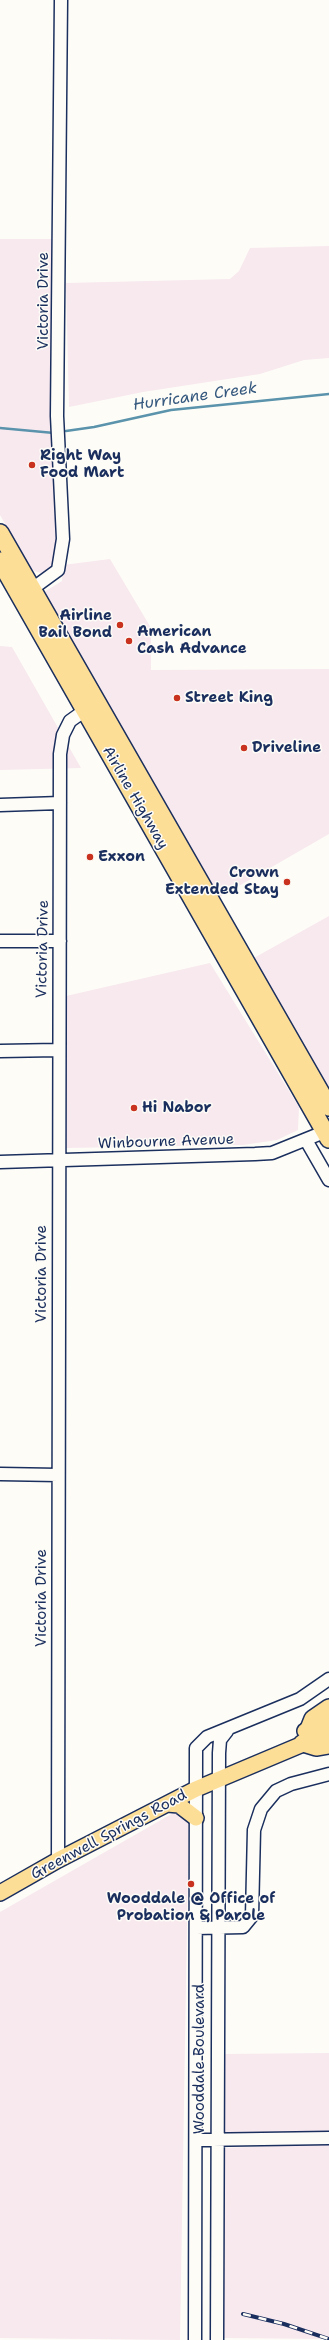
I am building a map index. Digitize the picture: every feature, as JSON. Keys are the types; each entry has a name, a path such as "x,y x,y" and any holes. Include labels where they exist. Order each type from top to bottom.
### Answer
{"highway":[{"name":"Airline Highway","path":"0,533 25,590 216,925 328,1134"},
{"name":"Airline Highway","path":"0,561 25,590"},
{"name":"Airline Highway","path":"216,925 329,1106"},
{"path":"329,1708 313,1719 306,1736 316,1747 329,1745"}],"main road":[{"name":"Greenwell Springs Road","path":"0,1893 58,1860 196,1789 306,1736 329,1720"},
{"name":"Greenwell Springs Road","path":"306,1736 329,1732"},
{"path":"167,1804 179,1805 196,1818"}],"street":[{"name":"Victoria Drive","path":"25,590 58,570 63,539 58,416 61,0"},
{"name":"Victoria Drive","path":"58,1860 57,1050 60,941 60,754 63,736 70,721 91,706"},
{"path":"0,805 60,804"},
{"path":"0,941 60,941"},
{"path":"0,1051 57,1050"},
{"name":"Winbourne Avenue","path":"0,1162 272,1153 306,1140 328,1134"},
{"path":"306,1140 329,1180"},
{"path":"0,1474 58,1475"},
{"name":"Wooddale Boulevard","path":"195,2340 196,1748 207,1737 227,1731 300,1699 329,1679"},
{"name":"Wooddale Boulevard","path":"217,2340 216,2140 218,1778 220,1740 227,1731"},
{"path":"196,1928 243,1926 252,1916 254,1830 261,1809 276,1791 291,1784 329,1774"},
{"path":"196,2140 329,2138"},
{"path":"196,2296 216,2296"}],"shaded area":[{"path":"0,239 53,239 57,532 54,560 50,568 41,573 34,571 28,564 0,515"},
{"path":"329,246 329,358 304,360 260,374 143,392 69,407 66,283 230,279 239,271 250,248"},
{"path":"110,559 151,628 151,670 329,669 329,834 218,898 44,592 62,581 63,565"},
{"path":"0,646 12,647 81,768 0,770"},
{"path":"329,916 329,1089 252,959"},
{"path":"210,963 299,1107 298,1130 277,1140 243,1145 66,1148 66,996"},
{"path":"189,1804 180,2340 0,2338 0,1912"},
{"path":"329,2053 329,2132 222,2134 224,2054"},
{"path":"329,2144 329,2339 223,2338 224,2148"}],"waterway":[{"name":"Hurricane Creek","path":"66,431 94,427 171,410 329,394"},
{"name":"Hurricane Creek","path":"0,428 54,433"}],"railway":[{"path":"243,2314 284,2324 329,2339"}],"place":[{"name":"Right Way Food Mart","path":"32,465"},
{"name":"Airline Bail Bond","path":"120,625"},
{"name":"American Cash Advance","path":"129,641"},
{"name":"Street King","path":"177,698"},
{"name":"Driveline","path":"244,748"},
{"name":"Exxon","path":"90,857"},
{"name":"Crown Extended Stay","path":"287,882"},
{"name":"Hi Nabor","path":"134,1108"},
{"name":"Wooddale @ Office of Probation & Parole","path":"191,1884"}]}
